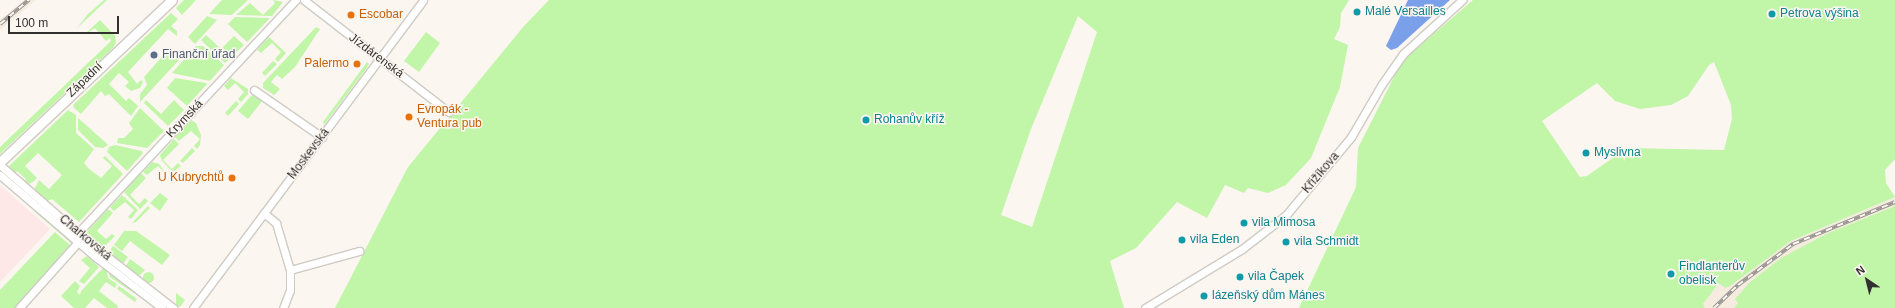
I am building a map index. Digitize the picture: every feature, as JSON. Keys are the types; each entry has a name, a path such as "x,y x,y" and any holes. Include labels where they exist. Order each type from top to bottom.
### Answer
{"street":[{"name":"Západní","path":"0,162 172,0"},
{"name":"Jízdárenská","path":"304,0 449,112"},
{"name":"Moskevská","path":"193,308 380,60 423,0"},
{"name":"Křižíkova","path":"1145,308 1229,258 1286,215 1351,137 1382,84 1404,53 1462,0"},
{"name":"Krymská","path":"19,308 76,238 293,1"},
{"path":"254,90 322,137"},
{"name":"Charkovská","path":"0,165 76,238 173,308"},
{"name":"Charkovská","path":"0,175 162,308"},
{"path":"264,213 276,223 290,270 290,290 283,308"},
{"path":"290,270 359,250"}],"shaded area":[{"path":"24,0 36,0 0,30 0,20"},
{"path":"0,185 50,229 0,282"},
{"path":"1895,197 1895,206 1826,234 1781,258 1749,283 1734,308 1705,308 1703,304 1719,283 1730,286 1791,241"}],"green space":[{"path":"104,0 107,0 77,28 88,14"},
{"path":"184,0 196,0 182,15 176,8"},
{"path":"222,0 248,0 232,15 209,14"},
{"path":"273,0 283,2 272,16 236,15 250,3 263,15 275,3"},
{"path":"549,0 1349,0 1341,13 1340,27 1334,39 1348,45 1340,87 1311,158 1286,185 1268,193 1248,188 1244,193 1225,185 1207,218 1177,202 1136,248 1110,261 1124,308 335,308 408,167 524,26","holes":["1078,16 1097,32 1032,227 1001,215 1031,129"]},
{"path":"1473,0 1895,0 1895,159 1885,170 1886,183 1895,197 1791,241 1730,286 1725,288 1719,283 1703,304 1705,308 1299,308 1356,187 1358,148 1402,61","holes":["1714,62 1731,105 1732,119 1724,150 1627,148 1587,176 1580,177 1542,121 1597,83 1615,101 1640,109 1671,105 1688,96 1709,65"]},
{"path":"165,12 167,12 73,101 74,99"},
{"path":"171,13 178,19 171,26 177,31 177,36 168,29 128,72 137,84 141,80 143,82 140,88 131,91 125,86 129,82 119,73 109,84 126,101 129,98 138,106 131,116 109,94 105,96 101,91 81,114 74,108 73,105"},
{"path":"207,16 217,20 195,44 188,37"},
{"path":"235,17 270,18 247,42 228,24"},
{"path":"100,20 115,36 116,42 113,48 0,154 0,147 111,41 110,38 106,41 95,28 84,35"},
{"path":"316,27 320,29 295,67 282,79 277,75 271,82 280,89 274,95 263,88 263,83"},
{"path":"426,32 440,43 419,72 404,61"},
{"path":"206,35 221,49 234,36 244,45 225,63 201,40"},
{"path":"269,37 286,53 278,62 275,59 281,52 272,43 261,53 257,50"},
{"path":"196,46 203,46 224,65 210,81 172,73"},
{"path":"168,50 179,60 140,102 140,94 147,85 144,77"},
{"path":"273,61 277,64 265,76 262,73"},
{"path":"367,62 369,64 366,69 324,125 323,122"},
{"path":"175,78 207,84 187,106 167,88"},
{"path":"231,78 248,89 248,94 241,102 238,99 244,92 235,83 228,90 224,86"},
{"path":"252,95 263,100 248,119 238,111"},
{"path":"146,100 161,114 174,100 184,110 168,126 144,103"},
{"path":"236,101 239,104 228,116 225,113"},
{"path":"140,108 164,131 147,148 117,143 118,138 124,138 133,129 129,123"},
{"path":"62,109 65,109 6,165 8,161"},
{"path":"68,110 76,115 76,133 94,149 84,163 88,168 101,178 112,166 103,158 105,156 123,174 79,222 52,199 47,201 34,190 39,180 49,189 62,175 38,153 25,166 37,178 33,182 28,184 24,181 26,179 17,171 15,174 9,166"},
{"path":"78,118 108,145 103,148 95,147 78,130"},
{"path":"191,120 196,123 201,135 200,145 197,149 194,146 200,139 191,131 179,141 175,137"},
{"path":"174,139 179,144 163,160 172,169 178,163 181,166 173,172 162,161 160,155"},
{"path":"115,145 142,151 143,153 127,171 107,152 109,147"},
{"path":"192,148 195,151 183,163 180,161"},
{"path":"152,162 159,164 167,175 158,166 147,175 143,172"},
{"path":"141,173 146,178 130,195 139,204 145,198 148,201 140,209 124,192"},
{"path":"160,193 168,199 160,211 150,203"},
{"path":"122,195 138,210 131,219 128,217 134,210 125,202 114,211 110,207"},
{"path":"148,206 150,208 136,222 132,223"},
{"path":"1895,206 1895,308 1734,308 1738,303 1735,299 1749,283 1781,258 1826,234"},
{"path":"108,209 113,213 97,231 106,239 112,234 115,236 106,245 99,246 87,237 87,232"},
{"path":"36,210 74,242 72,244 34,211"},
{"path":"124,231 136,231 170,255 162,265 130,241 122,251 114,245"},
{"path":"55,232 72,247 15,308 0,308 0,290"},
{"path":"113,246 128,257 123,264 113,256 111,249"},
{"path":"87,256 99,267 84,284 79,281 90,268 81,260"},
{"path":"130,259 145,270 139,276 126,266"},
{"path":"103,268 107,272 108,278 117,284 115,288 106,282 99,291 118,306 117,308 107,308 94,298 85,308 74,308 61,296 75,281 80,286 77,292 80,295 81,291"},
{"path":"108,270 150,302 150,304 110,277"},
{"path":"146,272 150,272 152,273 152,281 146,282 143,279 143,275"},
{"path":"119,286 137,299 135,302 117,289"},
{"path":"176,293 185,300 180,307 176,305"}],"water":[{"name":"Malé Versailles","path":"1408,0 1450,0 1397,48 1391,50 1386,46"}],"railway":[{"path":"0,24 29,0"},
{"path":"1714,308 1738,285 1793,244 1895,202"}],"place":[{"name":"Malé Versailles","path":"1357,12"},
{"name":"Petrova výšina","path":"1772,14"},
{"name":"Escobar","path":"351,15"},
{"name":"Finanční úřad","path":"154,55"},
{"name":"Palermo","path":"357,64"},
{"name":"Evropák - Ventura pub","path":"409,117"},
{"name":"Rohanův kříž","path":"866,120"},
{"name":"Myslivna","path":"1586,153"},
{"name":"U Kubrychtů","path":"232,178"},
{"name":"vila Mimosa","path":"1244,223"},
{"name":"vila Eden","path":"1182,240"},
{"name":"vila Schmidt","path":"1286,242"},
{"name":"Findlanterův obelisk","path":"1671,274"},
{"name":"vila Čapek","path":"1240,277"},
{"name":"lázeňský dům Mánes","path":"1204,296"}]}
